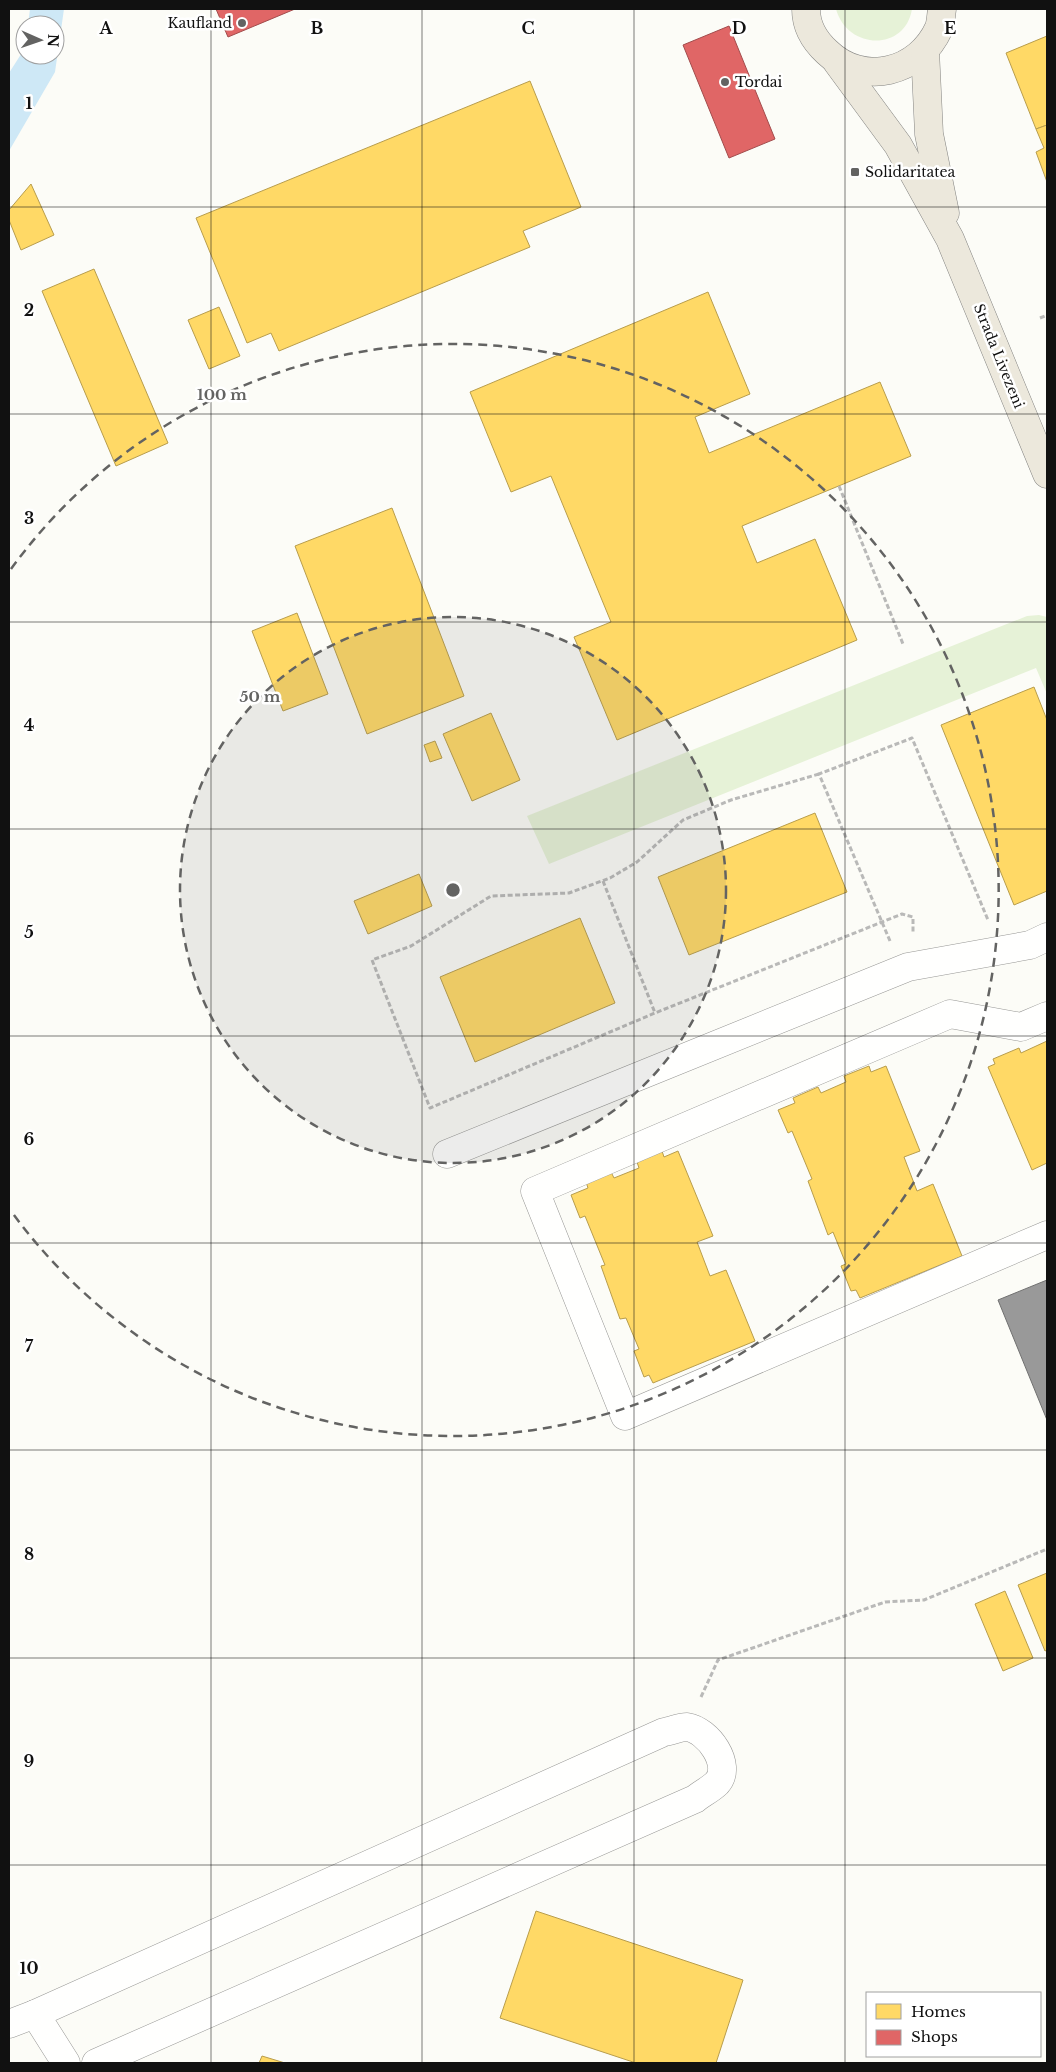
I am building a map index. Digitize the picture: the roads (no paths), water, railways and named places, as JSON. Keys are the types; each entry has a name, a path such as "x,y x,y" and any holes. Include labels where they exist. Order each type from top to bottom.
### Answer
{"main road":[{"path":"806,9 806,19 817,43 837,62 859,71 883,72 906,64 925,50 946,15"},
{"name":"Strada Livezeni","path":"925,50 929,134 950,239"},
{"name":"Strada Livezeni","path":"837,62 898,146 950,239 1047,474"}],"lane":[{"path":"447,1154 908,967 1030,945 1047,938"},
{"path":"1047,1016 1022,1027 950,1014 535,1191 625,1416 1047,1235"},
{"path":"9,2024 655,1736 687,1727 701,1734 717,1748 722,1768 718,1782 694,1799 96,2063"},
{"path":"35,2014 66,2063"}],"water":[{"path":"30,9 64,9 63,15 29,15"},
{"path":"15,64 56,65 55,72 9,151 9,73"}],"place":[{"name":"Kaufland","path":"242,23"},
{"name":"Tordai","path":"725,82"},
{"name":"Solidaritatea","path":"855,172"}]}
